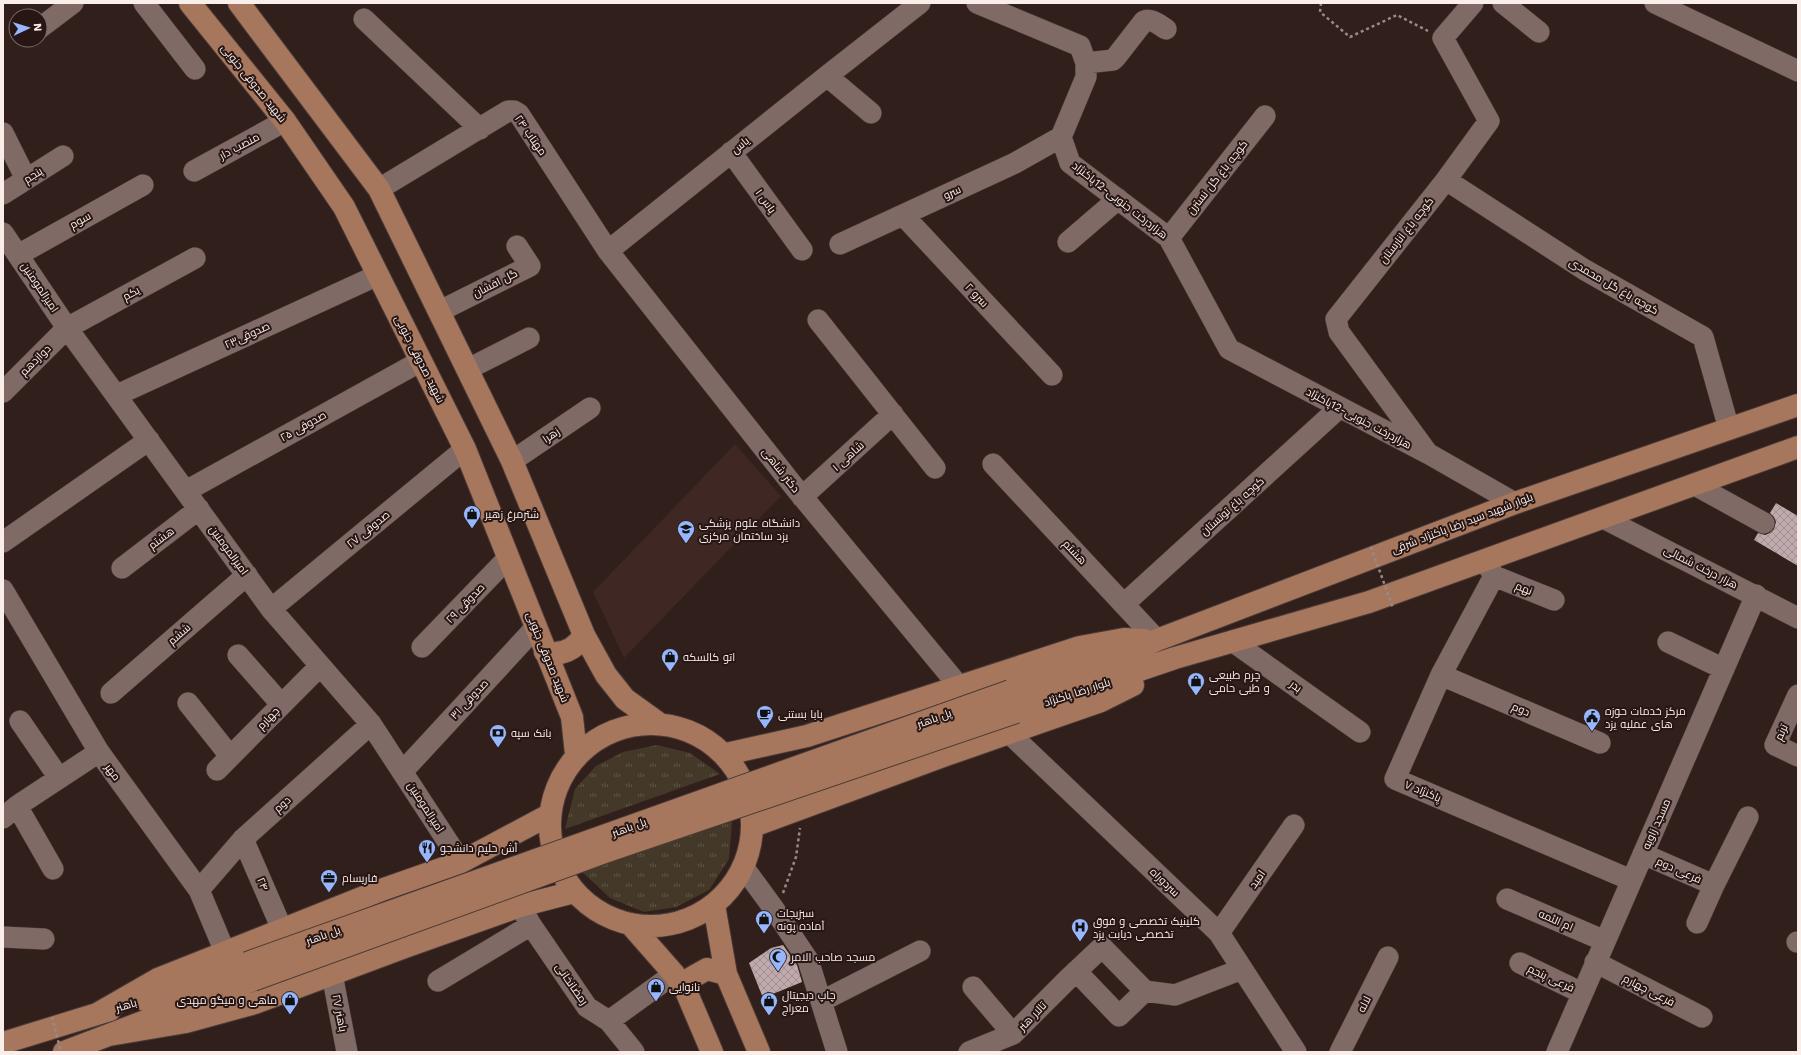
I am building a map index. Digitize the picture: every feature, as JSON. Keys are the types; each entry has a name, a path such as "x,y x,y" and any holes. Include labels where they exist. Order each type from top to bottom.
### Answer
{"main road":[{"name":"شهید صدوقی جنوبی","path":"190,3 285,122 344,208 466,449 545,652 572,717 576,754"},
{"path":"239,3 379,189 468,368 512,461 584,635 606,675 625,699 657,722 694,732 726,754 746,788 753,826 744,868 714,905 675,924 631,925 599,914 574,892 554,856 549,815 558,782 576,754 613,729 657,722"},
{"name":"بلوار شهید سید رضا پاکنژاد شرقی","path":"1135,662 1157,640 1515,503 1798,405"},
{"path":"1135,662 1175,658 1490,569 1603,518 1798,447"},
{"path":"545,652 557,654 570,650 575,647 584,635"},
{"path":"726,754 808,736 958,685 1080,646 1124,639 1157,640"},
{"path":"753,826 1100,701 1134,684 1175,658"},
{"name":"بلوار رضا پاکنژاد","path":"1010,691 1135,662"},
{"name":"بلوار رضا پاکنژاد","path":"1016,712 1135,662"},
{"name":"پل باهنر","path":"250,971 1010,691"},
{"name":"پل باهنر","path":"250,971 1016,712"},
{"path":"808,736 826,799"},
{"path":"97,1014 158,979 384,889 461,862 549,815"},
{"path":"499,842 520,906"},
{"path":"109,1035 186,1022 255,1003 520,906 574,892"},
{"path":"714,905 726,974 759,1052"},
{"path":"631,925 680,982 712,1052"},
{"path":"680,982 707,969 726,974"},
{"name":"باهنر","path":"3,1043 150,998 250,971"},
{"name":"باهنر","path":"62,1052 109,1035 250,971"}],"street":[{"path":"48,22 73,3"},
{"path":"144,3 195,69"},
{"name":"یاس","path":"608,250 920,3"},
{"path":"977,3 1080,46 1086,63 1086,77 1061,137"},
{"path":"1443,38 1473,3"},
{"path":"1503,3 1539,32"},
{"path":"1655,3 1798,71"},
{"path":"364,19 480,129"},
{"path":"1086,63 1112,60 1116,58 1144,21 1151,20 1166,29"},
{"name":"کوچه باغ انارستان","path":"1429,454 1339,332 1336,319 1446,180 1488,122 1443,38"},
{"path":"827,76 871,113"},
{"name":"مهتاب ۲۴","path":"379,189 508,111 514,110 519,114 608,250"},
{"name":"کوچه باغ گل نسترن","path":"1169,238 1265,116"},
{"name":"منصب دار","path":"194,171 285,122"},
{"path":"3,133 26,178"},
{"name":"هزاردرخت جنوبی-12پاکنژاد","path":"1061,137 1070,163 1169,238 1230,349 1339,408 1429,454 1515,503"},
{"name":"سرو","path":"840,244 1015,163 1061,137"},
{"name":"یاس ۱","path":"731,152 802,250"},
{"name":"پنجم","path":"3,194 62,156"},
{"name":"کوچه باغ گل محمدی","path":"1446,180 1585,270 1703,337 1729,429"},
{"name":"سوم","path":"18,255 143,185"},
{"path":"1068,242 1118,199"},
{"name":"سرو ۲","path":"903,215 1052,375"},
{"name":"امیرالمومنین","path":"3,233 67,328 150,440 271,609 371,724 461,862"},
{"name":"گل افشان","path":"440,311 530,266 517,246"},
{"name":"دکتر شاهی","path":"608,250 802,497 958,685"},
{"name":"یکم","path":"67,328 195,258"},
{"name":"صدوقی۲۳","path":"117,395 378,275"},
{"path":"818,320 935,468"},
{"name":"دوازدهم","path":"3,392 67,328"},
{"path":"468,368 529,338"},
{"name":"صدوقی ۲۵","path":"186,491 421,361"},
{"name":"زهرا","path":"512,461 590,408"},
{"name":"کوچه باغ توتستان","path":"1124,604 1339,408"},
{"name":"شاهی ۱","path":"802,497 893,414"},
{"path":"4,541 150,440"},
{"name":"صدوقی ۲۷","path":"271,609 466,449"},
{"name":"هشتم","path":"993,464 1157,640"},
{"path":"1696,485 1764,523"},
{"name":"هشتم","path":"122,568 200,509"},
{"name":"هزار درخت شمالی","path":"1603,518 1756,595 1798,618"},
{"name":"صدوقی ۲۹","path":"422,648 508,558"},
{"name":"نهم","path":"1490,569 1554,600"},
{"name":"پاکنژاد ۷","path":"1490,569 1395,779 1631,880"},
{"name":"ششم","path":"111,693 247,575"},
{"name":"مهر","path":"3,590 99,752 199,890 225,952"},
{"name":"مسجد زاویه","path":"1557,1052 1756,595"},
{"name":"صدوقی ۳۱","path":"403,771 536,627"},
{"name":"بدر","path":"1232,641 1360,732"},
{"path":"1668,642 1724,669"},
{"path":"238,656 281,704"},
{"name":"چهارم","path":"188,703 223,763 320,666"},
{"name":"دوم","path":"1441,675 1600,743"},
{"name":"ترنم","path":"1798,695 1775,745 1798,756"},
{"path":"20,721 58,778"},
{"name":"دوم","path":"199,890 243,839 371,724"},
{"name":"سردوراه","path":"1009,733 1219,933 1296,1052"},
{"path":"53,869 10,812 58,778 99,752"},
{"name":"فرعی دوم","path":"1698,923 1714,885 1748,817"},
{"name":"امید","path":"1219,933 1294,825"},
{"name":"۲۴","path":"243,839 282,929"},
{"name":"فرعی دوم","path":"1643,854 1714,885"},
{"path":"744,868 774,909 808,960 837,1052"},
{"name":"ام الئمه","path":"1507,899 1605,941"},
{"name":"رمضانخانی","path":"520,906 587,1007 609,1021 634,1052"},
{"path":"438,981 532,925"},
{"path":"3,937 44,939"},
{"name":"تالار هنر","path":"969,1052 1014,1034 1071,975 1102,947 1145,991"},
{"path":"822,1002 920,951"},
{"name":"لاله","path":"1340,1052 1388,957"},
{"name":"فرعی چهارم","path":"1595,962 1702,1017"},
{"name":"فرعی پنجم","path":"1520,964 1582,993"},
{"path":"1071,975 1119,1016 1145,991 1175,995 1242,969"},
{"name":"باهنر ۲۷","path":"332,974 347,1052"},
{"path":"609,1021 680,982"},
{"path":"973,987 1014,1034"}],"path":[{"path":"1321,3 1320,12 1350,37 1397,15 1443,38"},
{"path":"1371,547 1393,608"},
{"path":"774,909 785,889 796,857 802,809"},
{"path":"52,1017 62,1052"}],"shaded area":[{"name":"دانشگاه علوم پزشکی یزد ساختمان مرکزی","path":"735,444 781,496 624,658 593,592"}],"green space":[{"path":"657,745 690,753 720,774 565,829 575,789 596,766 623,752"},
{"path":"732,821 729,859 709,890 676,907 644,912 610,898 580,870"}],"building":[{"path":"1776,503 1798,516 1798,566 1754,540 1758,533 1765,535 1774,529 1776,522 1770,513"},
{"name":"مسجد صاحب الامر","path":"783,945 797,965 802,982 763,998 749,963 771,948"}],"place":[{"name":"شترمرغ زهیر","path":"472,529"},
{"name":"دانشگاه علوم پزشکی یزد ساختمان مرکزی","path":"686,544"},
{"name":"اتو کالسکه","path":"670,672"},
{"name":"چرم طبیعی و طبی حامی","path":"1196,696"},
{"name":"بابا بستنی","path":"765,729"},
{"name":"مرکز خدمات حوزه های عملیه یزد","path":"1592,732"},
{"name":"بانک سپه","path":"498,748"},
{"name":"آش حلیم دانشجو","path":"427,863"},
{"name":"فاریسام","path":"329,893"},
{"name":"سبزیجات آماده پونه","path":"764,934"},
{"name":"کلینیک تخصصی و فوق تخصصی دیابت یزد","path":"1080,942"},
{"name":"مسجد صاحب الامر","path":"778,972"},
{"name":"نانوایی","path":"656,1002"},
{"name":"ماهی و میگو مهدی","path":"290,1015"},
{"name":"چاپ دیجیتال معراج","path":"769,1016"}]}
